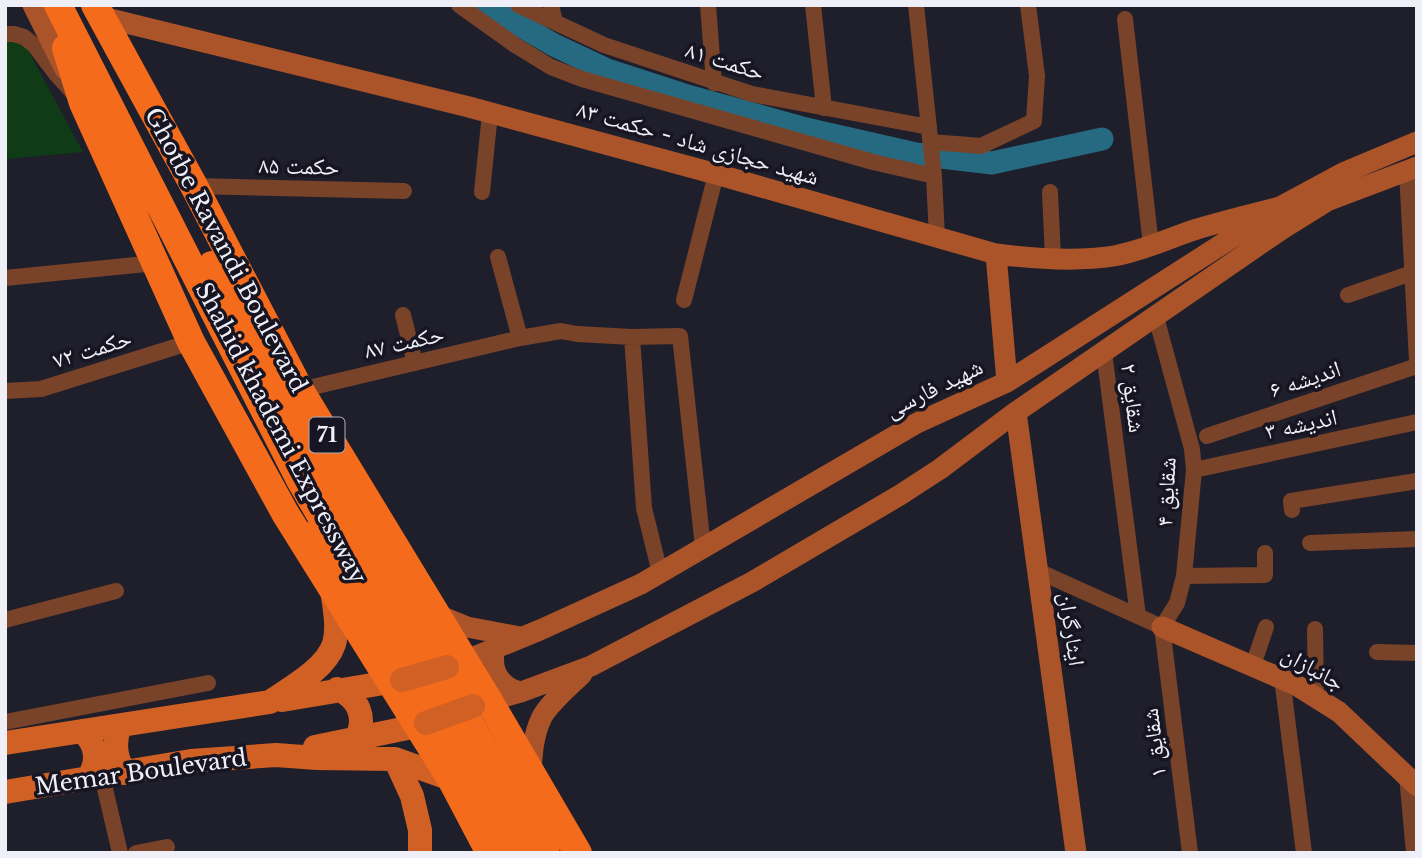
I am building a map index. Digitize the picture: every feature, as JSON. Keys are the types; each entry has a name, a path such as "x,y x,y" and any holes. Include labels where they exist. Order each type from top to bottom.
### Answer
{"highway":[{"path":"53,5 83,103 191,342 285,513 331,588 397,680 451,779 504,851"},
{"name":"Shahid khademi Expressway","path":"58,5 300,480 504,851"},
{"name":"Ghotbe Ravandi Boulevard","path":"98,11 194,186 300,390 435,614 455,664 531,773 573,843"},
{"name":"Shahid khademi Expressway","path":"117,46 123,86 180,202 323,475 546,853"},
{"path":"285,513 306,536 326,545 339,540 352,529 359,516 350,493 308,422 300,390"},
{"path":"504,851 507,827 517,814 530,810 542,813 573,843"}],"main road":[{"path":"270,702 306,678 326,659 334,644 335,620 331,588"},
{"path":"5,743 397,680 455,664"},
{"path":"337,689 351,696 359,708 362,722 356,739"},
{"name":"Memar Boulevard","path":"5,792 191,761 276,755 422,724 481,704"},
{"path":"82,731 91,741 95,754 94,767 105,776 117,759 116,734 120,726"},
{"name":"Memar Boulevard","path":"276,755 395,759 451,779"},
{"path":"395,759 412,796 420,830 420,853"}],"street":[{"path":"33,5 83,103"},
{"path":"459,5 542,62 582,79 873,162 934,176"},
{"name":"حکمت ۸۱","path":"518,5 604,45 714,83 751,94 824,108 981,146 1034,121 1037,76 1028,5"},
{"path":"551,5 555,22"},
{"path":"708,5 714,83"},
{"path":"813,5 824,108"},
{"path":"916,5 934,176 937,238"},
{"name":"شهید حجازی شاد - حکمت ۸۳","path":"98,11 716,174 996,254 1085,259 1116,256 1197,229 1280,207"},
{"path":"1125,19 1151,246"},
{"path":"5,34 24,37 34,45 83,103"},
{"path":"482,192 490,113"},
{"name":"شهید فارسی","path":"455,664 641,584 917,424 1007,382 1280,207 1343,173 1417,142"},
{"path":"481,704 592,666 752,582 940,469 1016,412 1282,229 1327,201 1412,169 1417,361"},
{"path":"684,300 716,174"},
{"name":"حکمت ۸۵","path":"194,186 404,191"},
{"path":"1050,192 1053,258"},
{"path":"996,254 1007,382"},
{"path":"498,257 520,338"},
{"path":"5,278 156,263"},
{"path":"1348,295 1414,281"},
{"path":"403,314 415,363"},
{"name":"شقایق ۴","path":"1156,317 1192,449 1194,470 1184,576 1177,603 1162,627"},
{"name":"حکمت ۸۷","path":"300,390 520,338 561,331 632,337 680,336 703,547"},
{"path":"632,337 644,508 660,573"},
{"name":"حکمت ۷۲","path":"5,391 41,389 191,342"},
{"name":"شقایق ۲","path":"1104,352 1138,616"},
{"name":"اندیشه ۶","path":"1207,436 1417,366"},
{"name":"ایثارگران","path":"1016,412 1076,853"},
{"name":"اندیشه ۳","path":"1194,470 1417,422"},
{"path":"1291,506 1417,481"},
{"path":"1310,543 1417,539"},
{"path":"1184,576 1265,575 1265,553"},
{"path":"1038,571 1162,627"},
{"path":"5,620 116,591"},
{"path":"435,614 467,627 523,637"},
{"name":"جانبازان","path":"1162,627 1297,685 1339,712 1412,781"},
{"name":"شقایق ۱","path":"1162,627 1190,853"},
{"path":"1253,665 1266,627"},
{"path":"1315,629 1315,697"},
{"path":"493,649 493,662 498,677 510,688 521,692"},
{"path":"1377,652 1417,653"},
{"path":"531,773 533,745 541,718 564,691 592,666"},
{"path":"1282,678 1304,853"},
{"path":"5,722 208,682"},
{"path":"105,776 120,853"},
{"path":"1412,781 1414,853"},
{"path":"136,853 167,847"}],"green space":[{"path":"22,39 83,152 7,159 5,42"}],"waterway":[{"path":"485,5 554,45 607,70 806,129 916,154 992,163 1102,139"}]}
